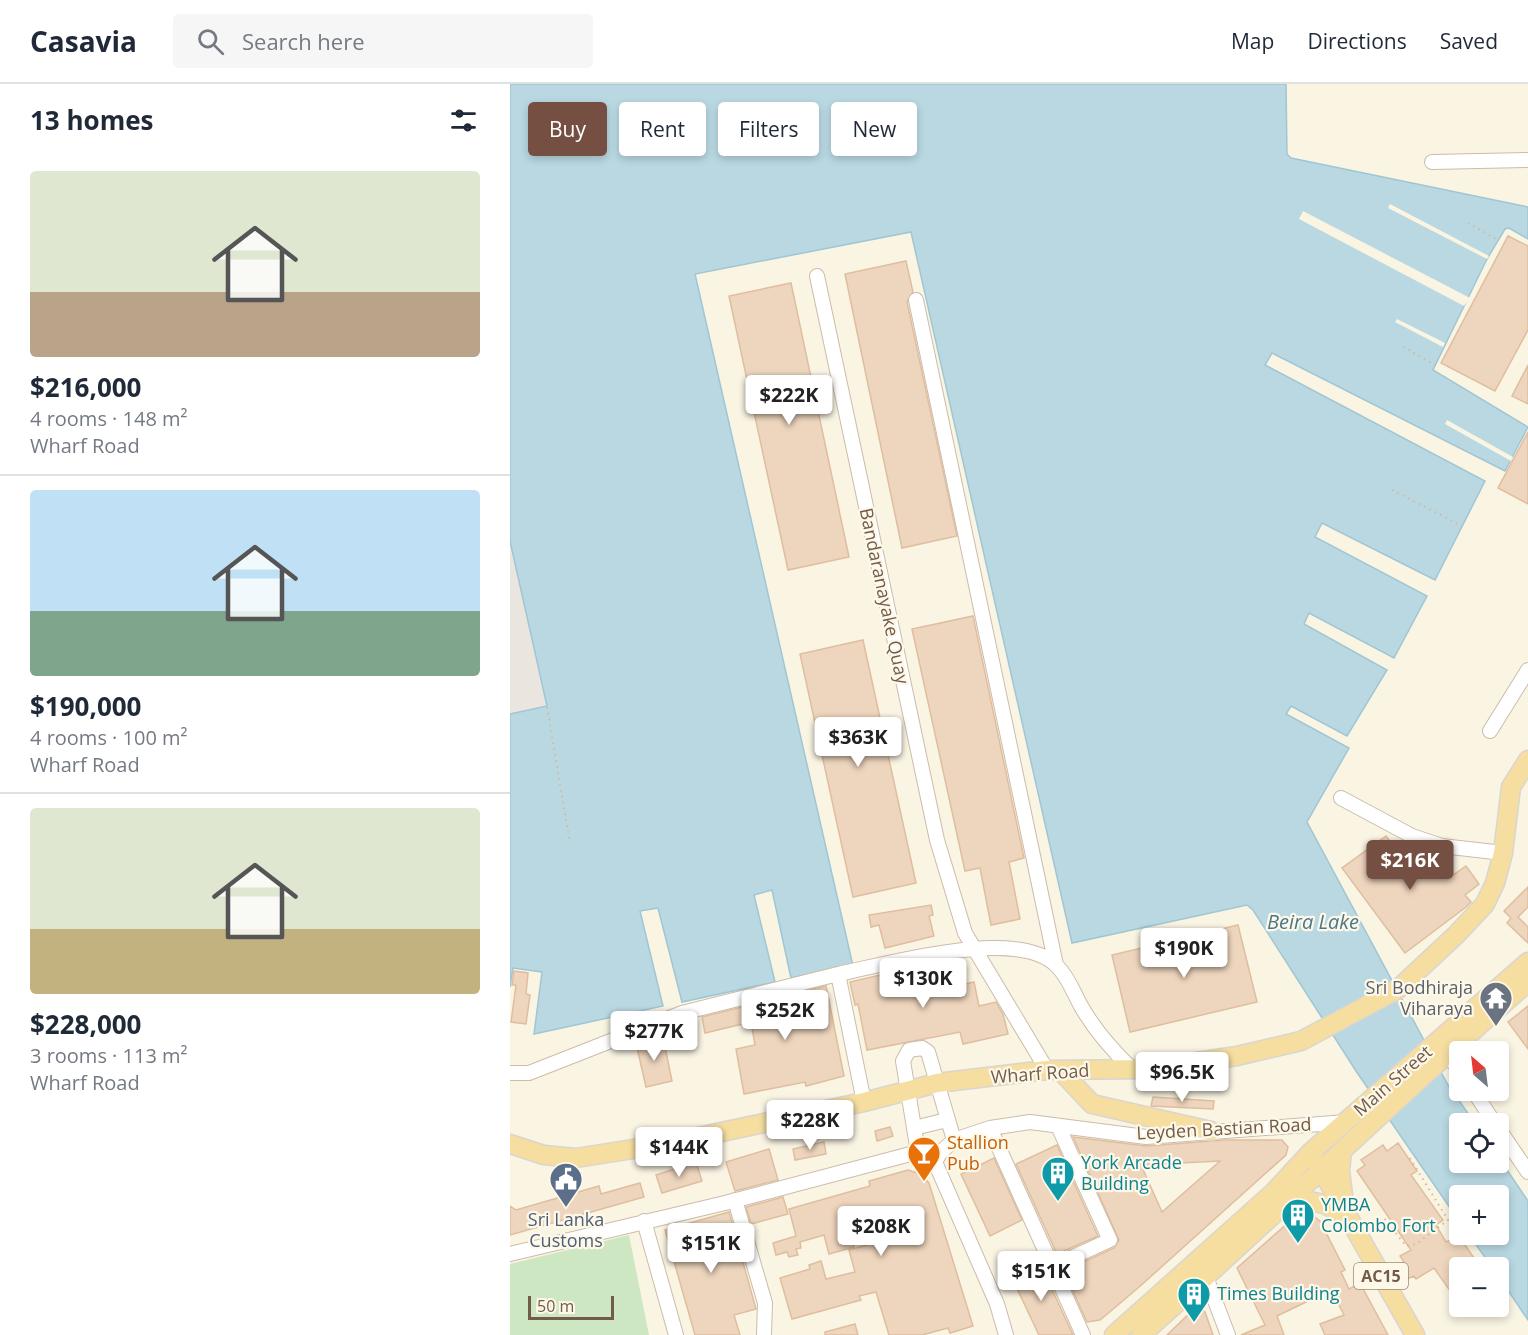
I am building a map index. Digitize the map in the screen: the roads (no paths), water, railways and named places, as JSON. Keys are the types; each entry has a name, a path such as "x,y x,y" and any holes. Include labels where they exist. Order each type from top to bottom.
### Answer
{"main road":[{"name":"Wharf Road","path":"510,1144 544,1155 576,1158 665,1144 864,1102 937,1083 1054,1070 1133,1070 1237,1056 1301,1041 1398,989 1456,935 1485,904 1495,883 1503,853 1511,787 1528,760"},
{"name":"Main Street","path":"1440,1054 1528,962"},
{"name":"Main Street","path":"1141,1335 1294,1198 1342,1151 1373,1110 1528,982"},
{"path":"1054,1070 1092,1104 1211,1131"},
{"name":"Main Street","path":"1114,1335 1274,1192 1311,1152 1347,1122 1373,1110"},
{"path":"1342,1151 1340,1171 1347,1216"},
{"path":"1311,1152 1322,1169"},
{"name":"AC15","path":"1322,1169 1356,1234 1415,1335"},
{"path":"1294,1198 1324,1204 1347,1216"}],"street":[{"path":"1432,162 1528,159"},
{"name":"Bandaranayake Quay","path":"817,276 936,840 965,933 972,947 1054,1070"},
{"path":"916,300 1056,965"},
{"path":"1490,731 1528,670"},
{"path":"1341,798 1412,836 1442,846 1503,853"},
{"path":"510,1073 529,1073 682,1012 838,974 972,947 1035,952 1056,965 1069,981 1102,1039 1133,1070"},
{"path":"838,974 864,1102"},
{"path":"918,1152 903,1061 909,1050 922,1048 928,1052 954,1140 940,1153 936,1162"},
{"path":"1440,1054 1449,1062"},
{"path":"914,1128 947,1120"},
{"name":"Leyden Bastian Road","path":"954,1140 990,1128 1030,1122 1146,1137 1347,1122"},
{"path":"1051,1267 1110,1240 1058,1126"},
{"path":"990,1128 1083,1335"},
{"path":"1509,1144 1528,1172"},
{"path":"510,1254 735,1200 918,1152 936,1162 997,1304 1015,1335"},
{"path":"735,1200 765,1303 764,1335"},
{"path":"644,1221 676,1335"},
{"path":"1206,1277 1228,1335"},
{"path":"997,1304 1006,1335"}],"water":[{"name":"Beira Lake","path":"510,84 1286,84 1287,154 1291,158 1528,207 1528,239 1509,228 1505,229 1487,259 1433,370 1528,427 1505,471 1272,353 1265,365 1485,481 1435,580 1322,523 1315,537 1427,596 1394,658 1309,613 1304,624 1387,670 1347,736 1291,706 1286,714 1349,748 1307,822 1449,1086 1449,1101 1459,1101 1468,1113 1449,1113 1449,1173 1509,1173 1528,1201 1528,1320 1509,1292 1509,1257 1485,1257 1476,1245 1509,1245 1509,1185 1449,1185 1449,1206 1356,1071 1253,910 1247,905 1072,943 911,232 695,274 853,966 791,978 772,890 754,895 775,982 682,1002 658,908 640,911 663,1006 534,1034 542,972 513,968 510,987 510,714 547,706 510,541"}],"place":[{"name":"Sri Bodhiraja Viharaya","path":"1496,1027"},
{"name":"Stallion Pub","path":"924,1182"},
{"name":"York Arcade Building","path":"1058,1202"},
{"name":"Sri Lanka Customs","path":"566,1208"},
{"name":"YMBA Colombo Fort","path":"1298,1244"},
{"name":"Times Building","path":"1194,1323"}]}
